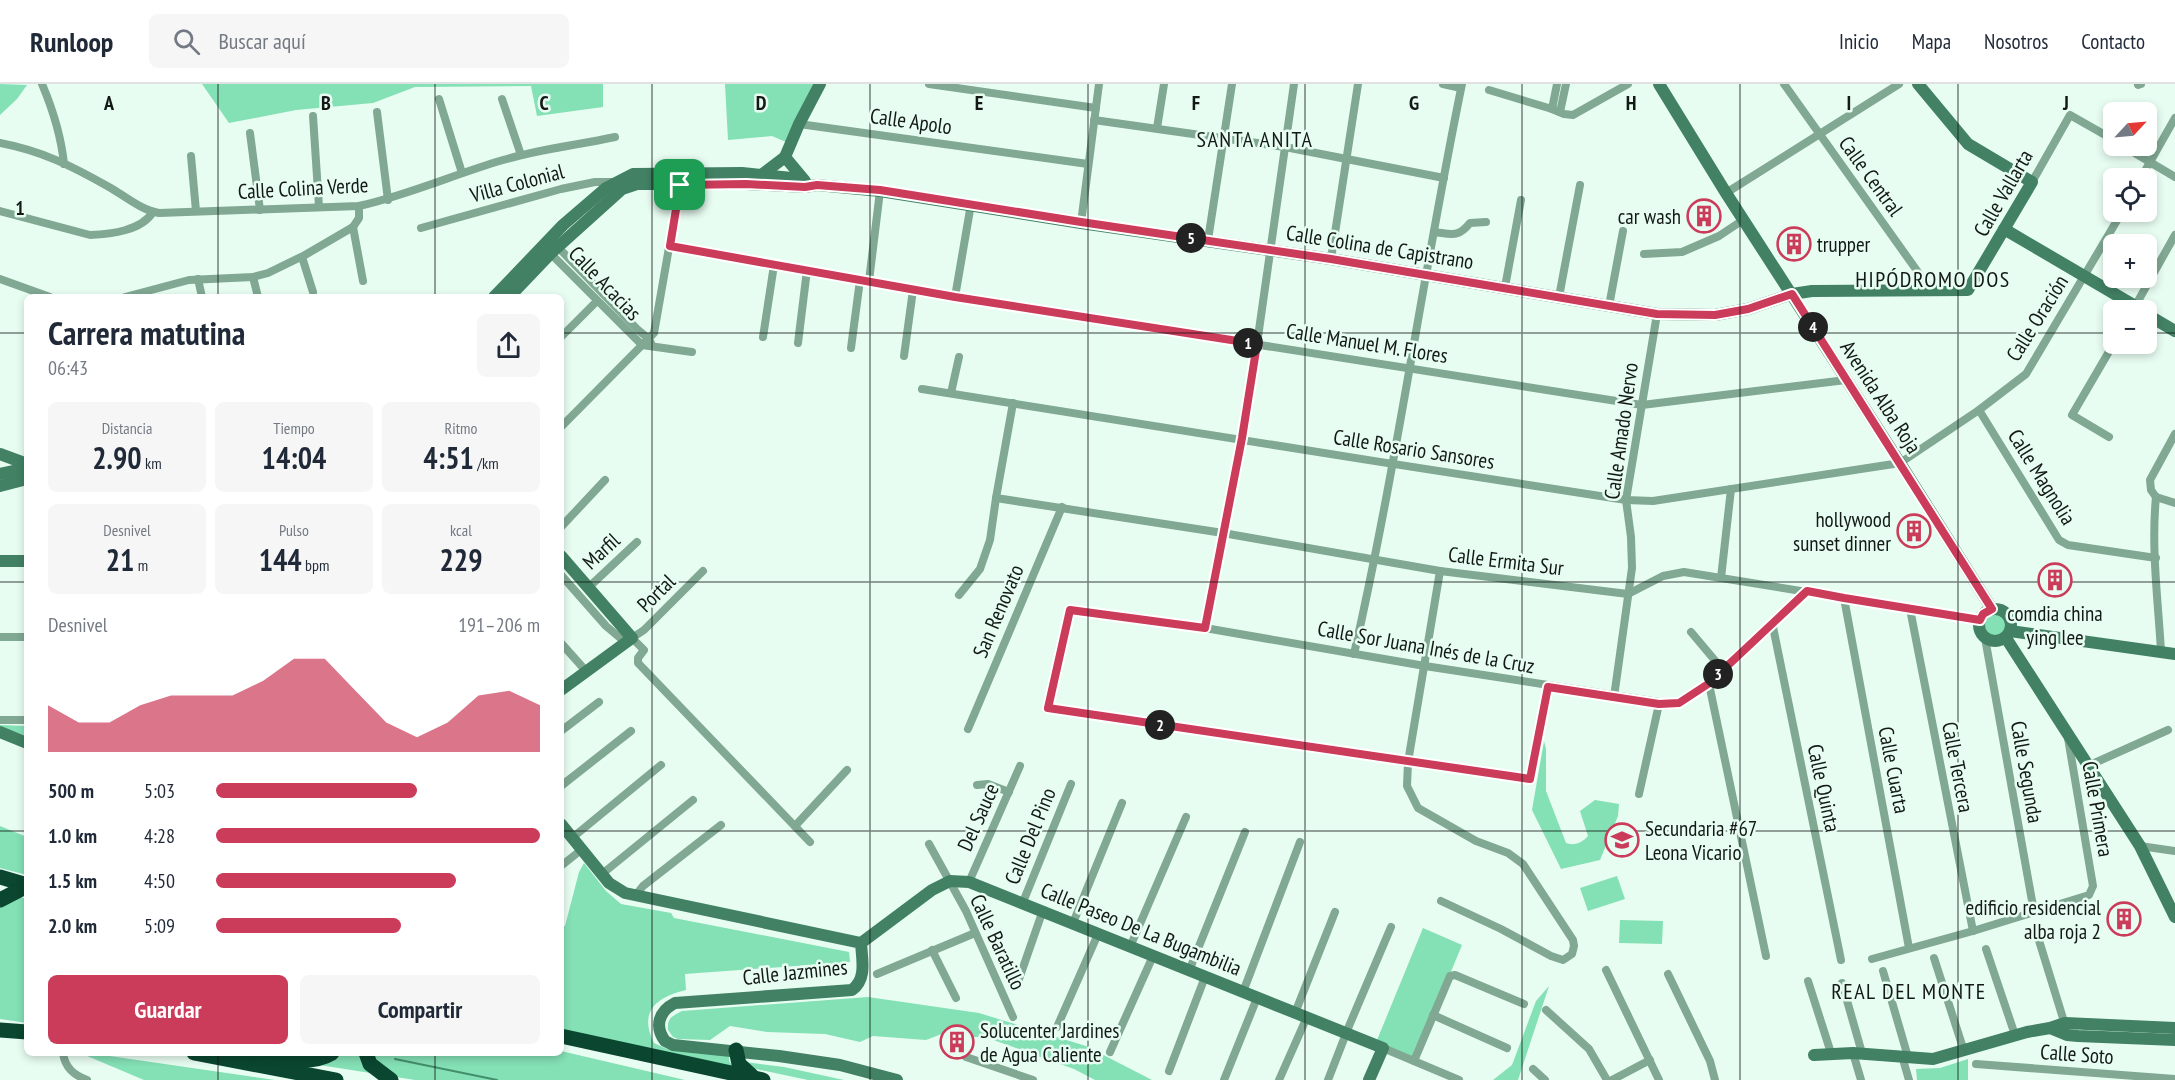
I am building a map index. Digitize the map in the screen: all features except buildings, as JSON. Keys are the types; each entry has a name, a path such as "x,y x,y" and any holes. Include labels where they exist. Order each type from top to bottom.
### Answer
{"highway":[{"path":"0,877 24,885"},
{"path":"0,900 24,888"},
{"path":"0,1030 24,1032"},
{"path":"564,1037 759,1079"},
{"path":"736,1050 739,1064 759,1079"},
{"path":"210,1056 336,1080"},
{"path":"272,1056 314,1060 324,1056"},
{"path":"367,1056 370,1064 392,1080"}],"main road":[{"path":"759,179 785,157 820,84"},
{"name":"Avenida Alba Roja","path":"1659,84 1726,194 1992,609"},
{"path":"1918,84 1968,144 2032,182"},
{"path":"785,157 809,184"},
{"name":"Calle Colina de Capistrano","path":"497,294 618,185 633,174 642,172 759,179 880,190 1270,249 1657,314 1715,315 1748,309 1792,294 1812,291 1968,290"},
{"name":"Calle Colina de Capistrano","path":"618,185 680,185 759,179"},
{"name":"Calle Vallarta","path":"1968,290 2032,182"},
{"path":"2004,229 2121,300"},
{"name":"Calle Colina de Capistrano","path":"511,294 550,246"},
{"path":"2157,320 2175,331"},
{"path":"0,454 24,465"},
{"path":"0,474 24,467"},
{"path":"0,486 24,480"},
{"path":"564,559 589,587 628,640 564,688"},
{"path":"0,561 24,561"},
{"path":"2175,654 2008,634 1995,641 1985,638 1979,628 1980,620 1983,614 1992,609 2006,613 2011,622 2008,634 2140,846 2175,917"},
{"path":"0,732 24,742"},
{"name":"Calle Jazmines","path":"564,828 617,889 635,896 861,943 862,979 852,990 683,1002 667,1007 660,1018 658,1027 665,1041 674,1045 736,1050 840,1065 897,1080"},
{"name":"Calle Paseo De La Bugambilia","path":"861,943 932,890 950,882 969,882 1383,1048"},
{"path":"1814,1055 1857,1053 1933,1059 2015,1035 2050,1028 2175,1040"},
{"path":"2066,1029 2175,1028"},
{"path":"1368,1080 1383,1048"}],"street":[{"path":"42,84 53,109 63,147 64,164"},
{"path":"928,84 1096,108"},
{"path":"1081,222 1099,84"},
{"path":"1157,128 1164,84"},
{"path":"1208,240 1232,84"},
{"path":"1205,628 1242,438 1294,84"},
{"path":"1331,259 1358,84"},
{"path":"1354,654 1393,465 1462,86 1443,84"},
{"path":"1556,110 1557,84"},
{"path":"1556,110 1566,84"},
{"path":"1489,90 1569,115 1577,114 1628,84"},
{"name":"Calle Central","path":"1784,84 1930,289"},
{"path":"1726,194 1899,84"},
{"path":"439,99 462,173"},
{"path":"502,99 521,155"},
{"path":"377,112 387,200"},
{"name":"Calle Vallarta","path":"2032,182 2071,114 2103,133"},
{"path":"313,116 319,207"},
{"path":"2147,168 2171,133 2175,118"},
{"path":"1094,120 1285,147 1444,178"},
{"name":"Calle Apolo","path":"799,124 1088,165"},
{"path":"250,133 260,210"},
{"name":"Calle Colina Verde","path":"0,143 40,152 153,212 359,206 387,200 521,155 615,137"},
{"path":"191,156 196,211"},
{"path":"2140,156 2175,177"},
{"name":"Villa Colonial","path":"421,228 561,189 595,182 618,185"},
{"path":"564,424 646,342 656,327 680,185"},
{"path":"1559,297 1580,185"},
{"path":"851,348 880,190"},
{"path":"1505,287 1521,200"},
{"path":"955,297 971,204"},
{"path":"147,294 174,283 198,279 254,277 268,273 302,257 353,227 359,218 359,206"},
{"path":"0,211 90,235 130,228 148,219 153,212"},
{"path":"1644,254 1682,252 1719,236 1743,220"},
{"path":"1434,232 1456,235 1464,231 1470,223 1486,222"},
{"name":"Calle Oración","path":"1900,463 1979,410 2026,374 2116,222"},
{"path":"353,227 363,281"},
{"path":"1609,306 1623,231"},
{"path":"2141,300 2175,235"},
{"name":"Calle Acacias","path":"550,246 597,301 646,342"},
{"name":"Calle Acacias","path":"550,246 637,329 646,342"},
{"name":"Calle Manuel M. Flores","path":"670,246 955,297 1642,405 1846,380"},
{"path":"302,257 313,292"},
{"path":"763,337 774,264"},
{"path":"798,343 807,270"},
{"path":"254,277 257,294"},
{"path":"0,279 37,294"},
{"path":"198,279 201,294"},
{"path":"904,356 913,290"},
{"path":"564,334 597,301"},
{"name":"Calle Amado Nervo","path":"1614,697 1631,557 1626,500 1657,314"},
{"path":"646,342 654,348 692,352"},
{"path":"2108,354 2072,415 2109,437"},
{"path":"951,393 959,357"},
{"name":"Calle Rosario Sansores","path":"922,389 1626,500 1653,501 1900,463"},
{"path":"959,594 980,568 990,540 1012,403"},
{"name":"Calle Magnolia","path":"1979,410 2059,540 2063,543 2156,558"},
{"path":"2175,434 2150,480 2151,490 2156,497 2175,503"},
{"path":"564,524 605,480"},
{"path":"1721,578 1731,489"},
{"path":"2156,497 2152,539 2156,558 2161,651"},
{"name":"Calle Ermita Sur","path":"996,498 1440,570 1628,594"},
{"name":"San Renovato","path":"968,729 1062,507"},
{"name":"Marfil","path":"589,587 637,542"},
{"path":"1440,570 1408,762 1407,786 1418,808 1476,841 1508,854 1523,864 1573,940 1572,954 1563,960 1551,956 1501,928 1441,901"},
{"name":"Portal","path":"628,640 644,630 703,571"},
{"path":"1628,594 1663,576 1684,572 1980,620"},
{"path":"564,577 606,626 644,650 638,658 641,667 810,842"},
{"name":"Calle Sor Juana Inés de la Cruz","path":"1408,762 1047,707 1070,610 1205,628 1659,704 1679,703 1708,684 1807,591"},
{"name":"Calle Cuarta","path":"1844,598 1909,948"},
{"name":"Calle Tercera","path":"1910,609 1973,931"},
{"name":"Calle Quinta","path":"1772,622 1842,960"},
{"path":"1691,632 1723,670"},
{"path":"0,637 24,638"},
{"name":"Calle Segunda","path":"1985,638 2034,912"},
{"path":"564,646 586,671"},
{"path":"1708,684 1766,956"},
{"path":"1408,762 1530,779 1548,687"},
{"path":"564,729 599,702"},
{"path":"1639,794 1659,704"},
{"path":"0,720 24,720"},
{"name":"Calle Primera","path":"2034,912 2089,895 2093,886 2066,729"},
{"path":"2090,765 2168,730"},
{"path":"564,784 631,731"},
{"path":"572,838 661,765"},
{"name":"Del Sauce","path":"969,882 1020,766"},
{"path":"795,826 846,770"},
{"path":"977,784 993,786 1009,792"},
{"name":"Calle Del Pino","path":"1023,902 1071,784"},
{"path":"602,874 693,800"},
{"path":"1072,923 1122,803"},
{"path":"1130,947 1186,817"},
{"path":"635,896 643,885 721,825"},
{"path":"1189,971 1245,832"},
{"path":"1243,992 1300,842"},
{"name":"Calle Baratillo","path":"929,844 975,933 1013,1017"},
{"path":"2140,846 2175,851"},
{"path":"564,864 582,850"},
{"path":"1018,982 1043,910"},
{"path":"1279,1080 1335,912"},
{"path":"1872,959 2034,912"},
{"path":"1328,1080 1391,927"},
{"path":"877,974 975,933"},
{"path":"1057,1027 1098,934"},
{"path":"2037,934 2066,1029"},
{"path":"1986,948 2015,1035"},
{"path":"932,950 956,998"},
{"path":"1110,1052 1153,956"},
{"path":"1934,958 1964,1051"},
{"path":"1606,970 1659,1080"},
{"path":"1883,971 1909,1080"},
{"path":"1668,974 1710,1061 1715,1080"},
{"path":"1414,1061 1450,976 1453,975 1524,1004"},
{"path":"1169,1071 1205,977"},
{"path":"1808,981 1831,1053"},
{"path":"1842,983 1861,1080"},
{"path":"1224,1080 1257,998"},
{"path":"1546,1010 1589,1049 1607,1080"},
{"path":"1433,1015 1507,1048"},
{"path":"1383,1048 1459,1080"},
{"path":"63,1056 64,1062 74,1075 87,1080"},
{"path":"966,1058 1033,1080"},
{"path":"1612,1080 1650,1060"},
{"name":"Calle Soto","path":"1976,1064 2175,1079"},
{"path":"1533,1069 1545,1080"}],"green space":[{"path":"0,84 27,85 17,99 0,115"},
{"path":"202,84 603,84 603,107 537,116 531,86 415,87 373,103 296,110 229,123"},
{"path":"725,84 817,84 786,142 772,136 728,140"},
{"path":"1996,614 2004,617 2007,625 2004,633 1996,636 1988,633 1985,625 1988,617"},
{"path":"0,725 24,726 24,735 0,727"},
{"path":"1544,741 1546,791 1566,843 1578,843 1588,836 1580,811 1595,800 1619,804 1618,816 1600,860 1561,869 1532,810"},
{"path":"0,826 24,836 24,874 0,868"},
{"path":"584,863 606,891 621,904 671,913 674,918 849,952 850,962 685,974 686,990 659,1001 649,1014 648,1022 654,1043 667,1049 729,1054 729,1061 735,1069 564,1030 564,926 579,872"},
{"path":"1617,876 1625,899 1588,911 1580,888"},
{"path":"0,891 24,898 24,1023 0,1019"},
{"path":"1620,920 1663,921 1662,944 1619,943"},
{"path":"1423,928 1462,945 1414,1061 1375,1045"},
{"path":"1549,986 1518,1080 1493,1080 1512,1065 1536,1001"},
{"path":"868,997 979,1013 1086,1046 1152,1080 1095,1080 1074,1069 985,1037 969,1037 947,1032 926,1040 873,1036 860,1042 825,1034 767,1032 730,1026 710,1040 678,1039 673,1037 668,1030 671,1018 682,1011"},
{"path":"564,1052 685,1080 415,1080 261,1056 564,1056"},
{"path":"87,1056 110,1056 275,1080 144,1080"},
{"path":"1968,1059 1968,1080 1917,1080 1916,1069 1940,1068"},
{"path":"745,1062 784,1067 844,1080 808,1080 746,1067"}],"waterway":[{"path":"395,1059 497,1080"}],"place":[{"name":"car wash","path":"1704,216"},
{"name":"trupper","path":"1794,244"},
{"name":"hollywood sunset dinner","path":"1914,531"},
{"name":"comdia china ying lee","path":"2055,580"},
{"name":"Secundaria #67 Leona Vicario","path":"1622,840"},
{"name":"edificio residencial alba roja 2","path":"2124,919"},
{"name":"Solucenter Jardines de Agua Caliente","path":"957,1042"}],"district":[{"name":"SANTA ANITA","path":"1255,139"},
{"name":"HIPÓDROMO DOS","path":"1933,279"},
{"name":"REAL DEL MONTE","path":"1909,991"}],"route":[{"path":"746,184 805,187 817,185 880,190 1331,259 1657,314 1715,315 1748,309 1792,294 1992,609 1983,614 1980,620 1807,591 1708,684 1679,703 1659,704 1548,687 1530,779 1048,708 1071,609 1205,628 1242,438 1257,344 955,297 670,246 680,185 746,184"}]}
